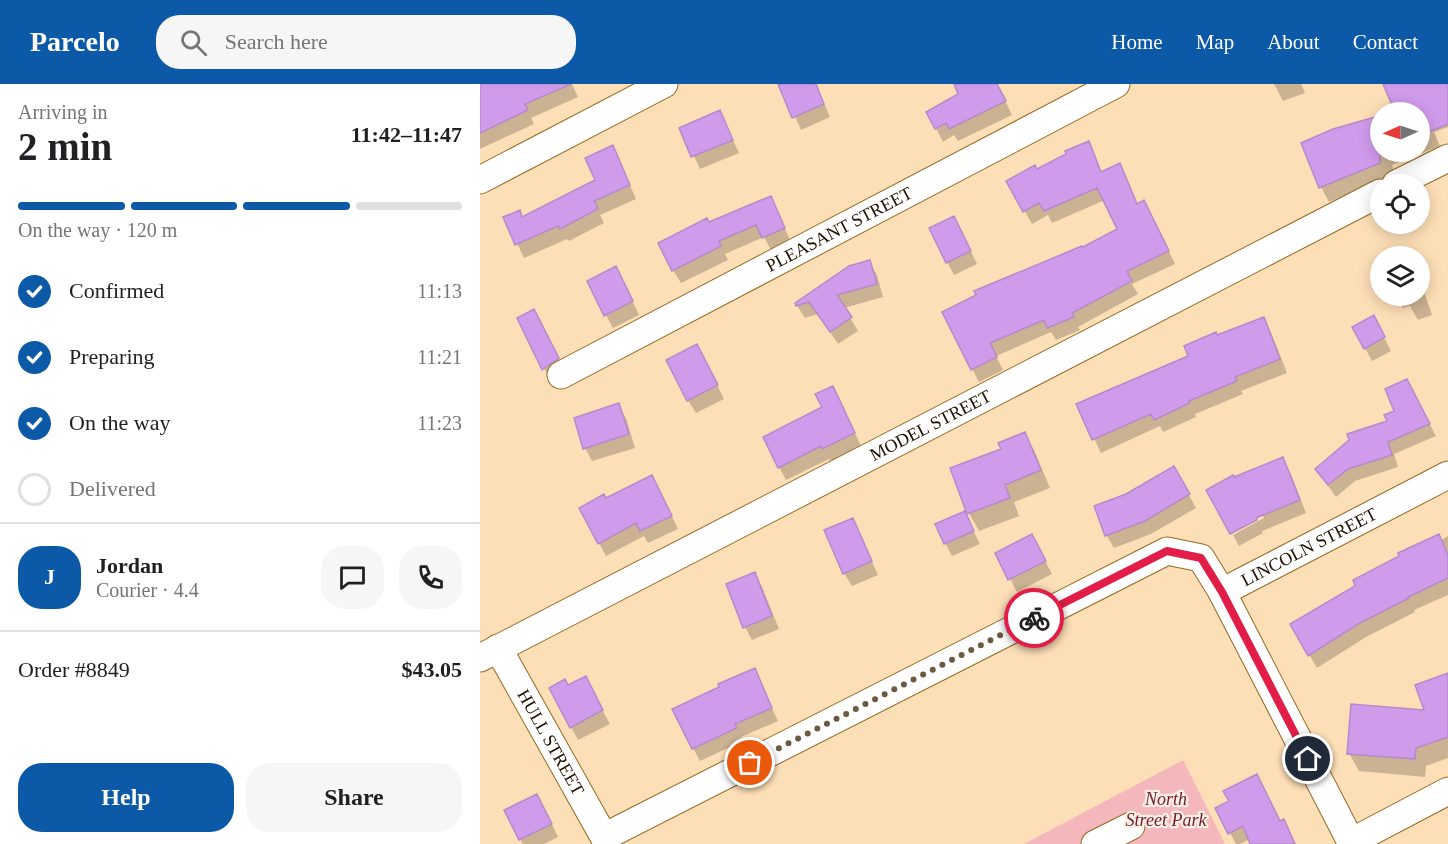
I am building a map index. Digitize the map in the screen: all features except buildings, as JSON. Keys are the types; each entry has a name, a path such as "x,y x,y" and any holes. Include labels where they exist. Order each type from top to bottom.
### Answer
{"street":[{"path":"480,180 664,84"},
{"name":"PLEASANT STREET","path":"561,375 1116,84"},
{"path":"1416,174 1448,158"},
{"name":"MODEL STREET","path":"489,653 1370,198"},
{"name":"LINCOLN STREET","path":"604,837 1167,551 1201,558 1222,592 1448,475"},
{"path":"1222,592 1351,843 1448,791"},
{"name":"HULL STREET","path":"489,653 604,837"},
{"path":"1095,844 1131,826"}],"green space":[{"name":"North Street Park","path":"1183,760 1225,844 1024,844"}],"way so far":[{"path":"750,763 1034,618"}],"route":[{"path":"1034,618 1167,551 1201,558 1222,592 1308,759"}]}
